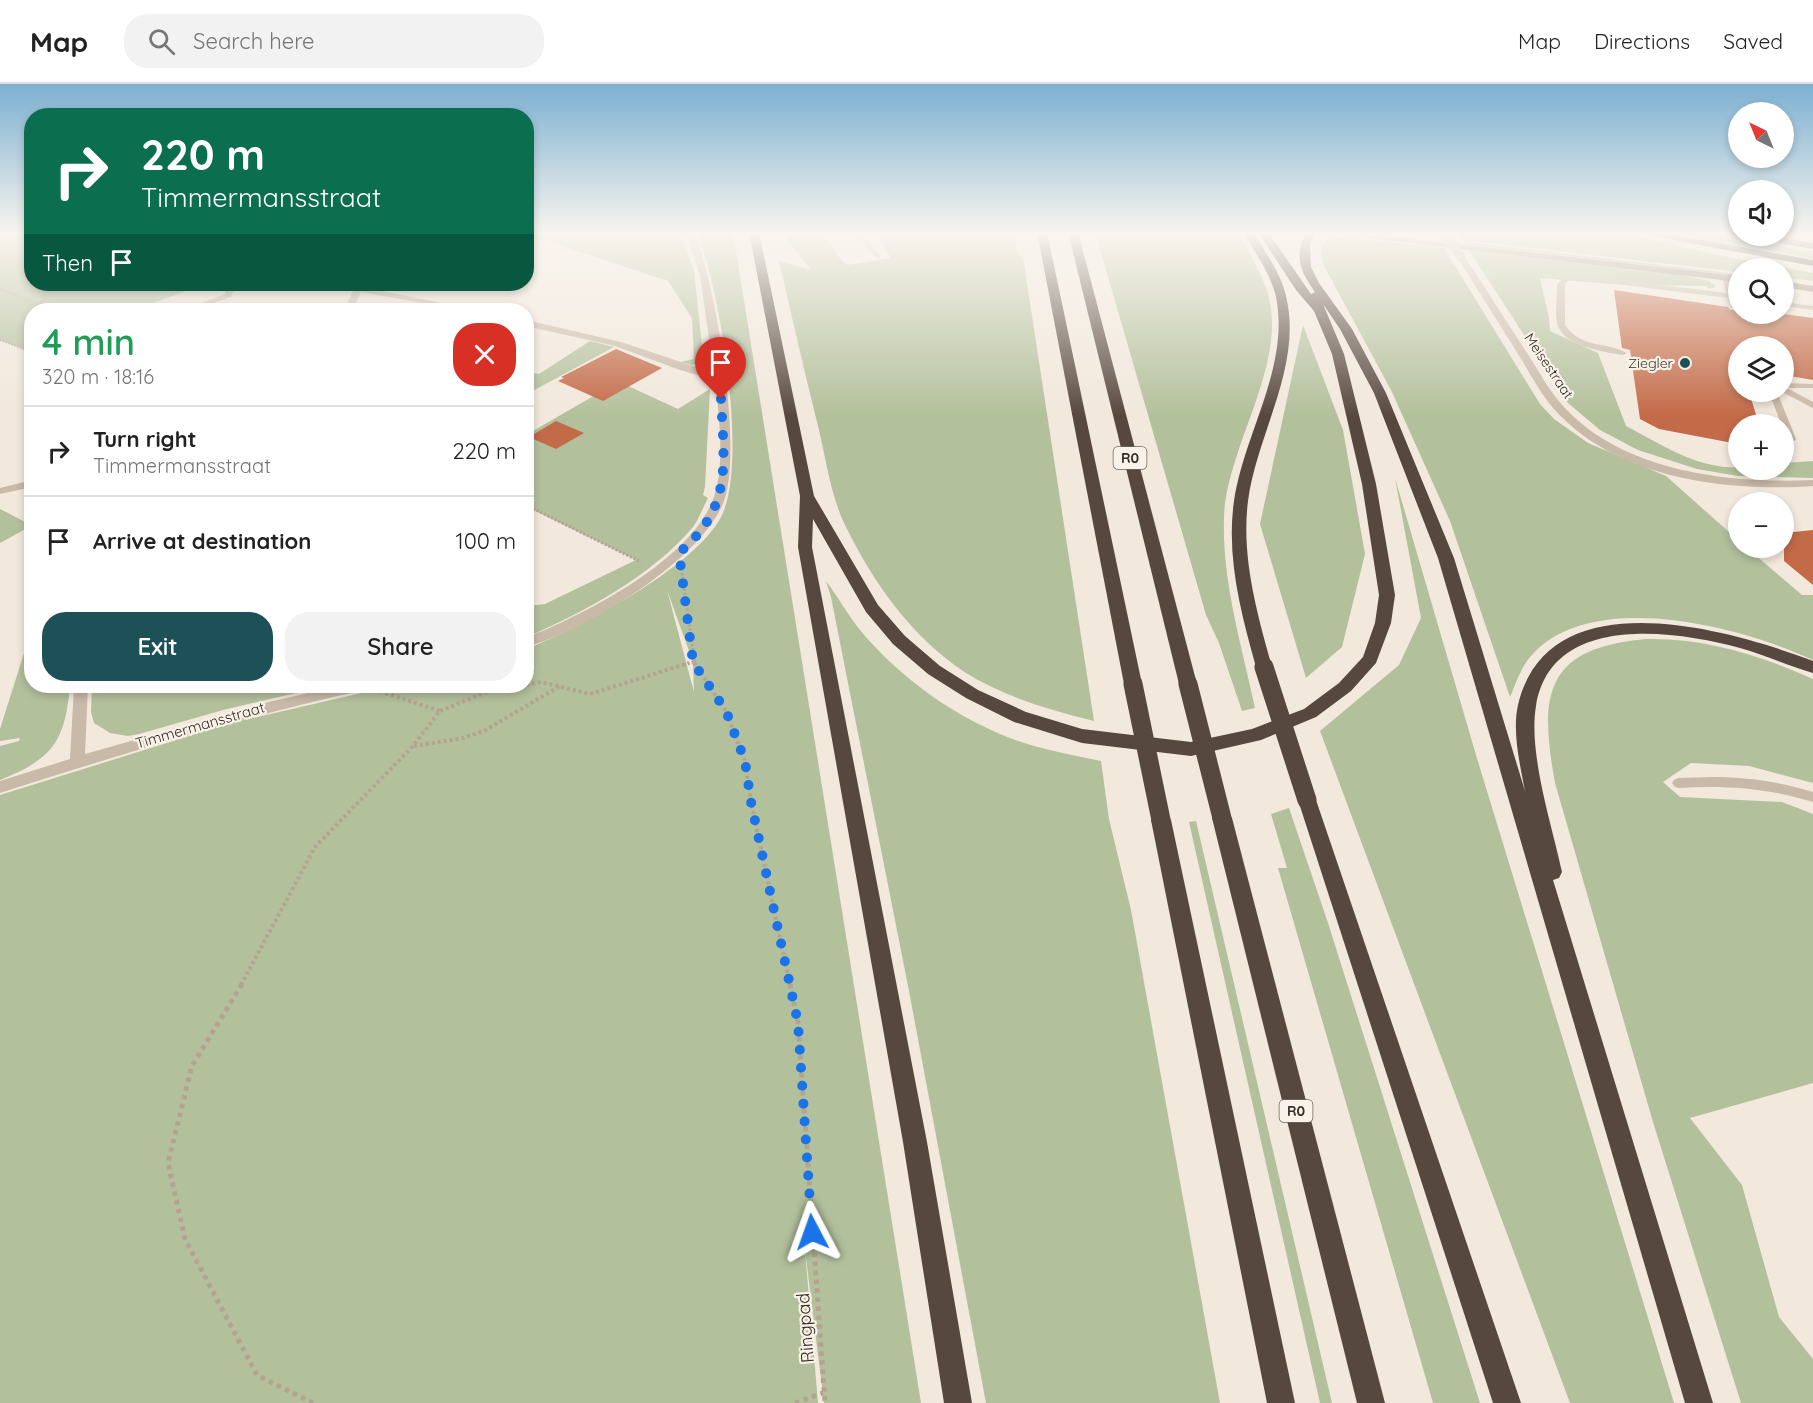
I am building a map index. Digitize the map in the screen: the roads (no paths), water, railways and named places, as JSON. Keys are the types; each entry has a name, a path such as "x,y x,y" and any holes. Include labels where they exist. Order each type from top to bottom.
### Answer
{"highway":[{"path":"766,294 807,495 805,547 915,1142 958,1403"},
{"path":"1054,294 1281,1403"},
{"name":"R0","path":"1089,294 1371,1403"},
{"path":"1279,294 1283,331 1279,365 1248,463 1241,502 1239,542 1244,595 1264,667 1307,800 1508,1403"},
{"path":"1305,294 1319,310"},
{"path":"807,495 872,608 899,640 934,670 972,694 1020,717 1082,736 1191,749 1255,735 1310,713 1345,687 1370,659 1383,623 1387,595 1368,484 1338,354 1319,310 1316,294"},
{"path":"1321,294 1346,329 1380,393 1446,558 1699,1403"},
{"path":"1575,985 1532,776 1527,706 1532,685 1541,668 1556,653 1572,642 1593,634 1630,628 1687,631 1724,637 1766,649 1813,667"}],"street":[{"path":"391,294 437,303"},
{"path":"534,639 584,616 656,570 680,552 705,528 718,501 723,471 720,378 707,294"},
{"name":"Meisestraat","path":"1484,294 1553,401 1567,417 1587,433 1631,456 1697,477 1766,486 1813,483"},
{"path":"534,325 618,344 684,368 720,378"},
{"path":"0,491 24,485"},
{"path":"77,762 81,693"},
{"name":"Timmermansstraat","path":"0,787 178,730 278,703 333,693"}],"lane":[{"path":"207,303 229,294"},
{"path":"1561,294 1563,329 1572,337 1587,344 1623,353"},
{"path":"1708,294 1728,296"},
{"path":"1794,305 1813,308"},
{"path":"1794,387 1813,386"},
{"path":"1794,393 1809,403"},
{"path":"1678,783 1725,780 1783,788 1813,797"}],"place":[{"name":"Ziegler","path":"1685,363"}]}
